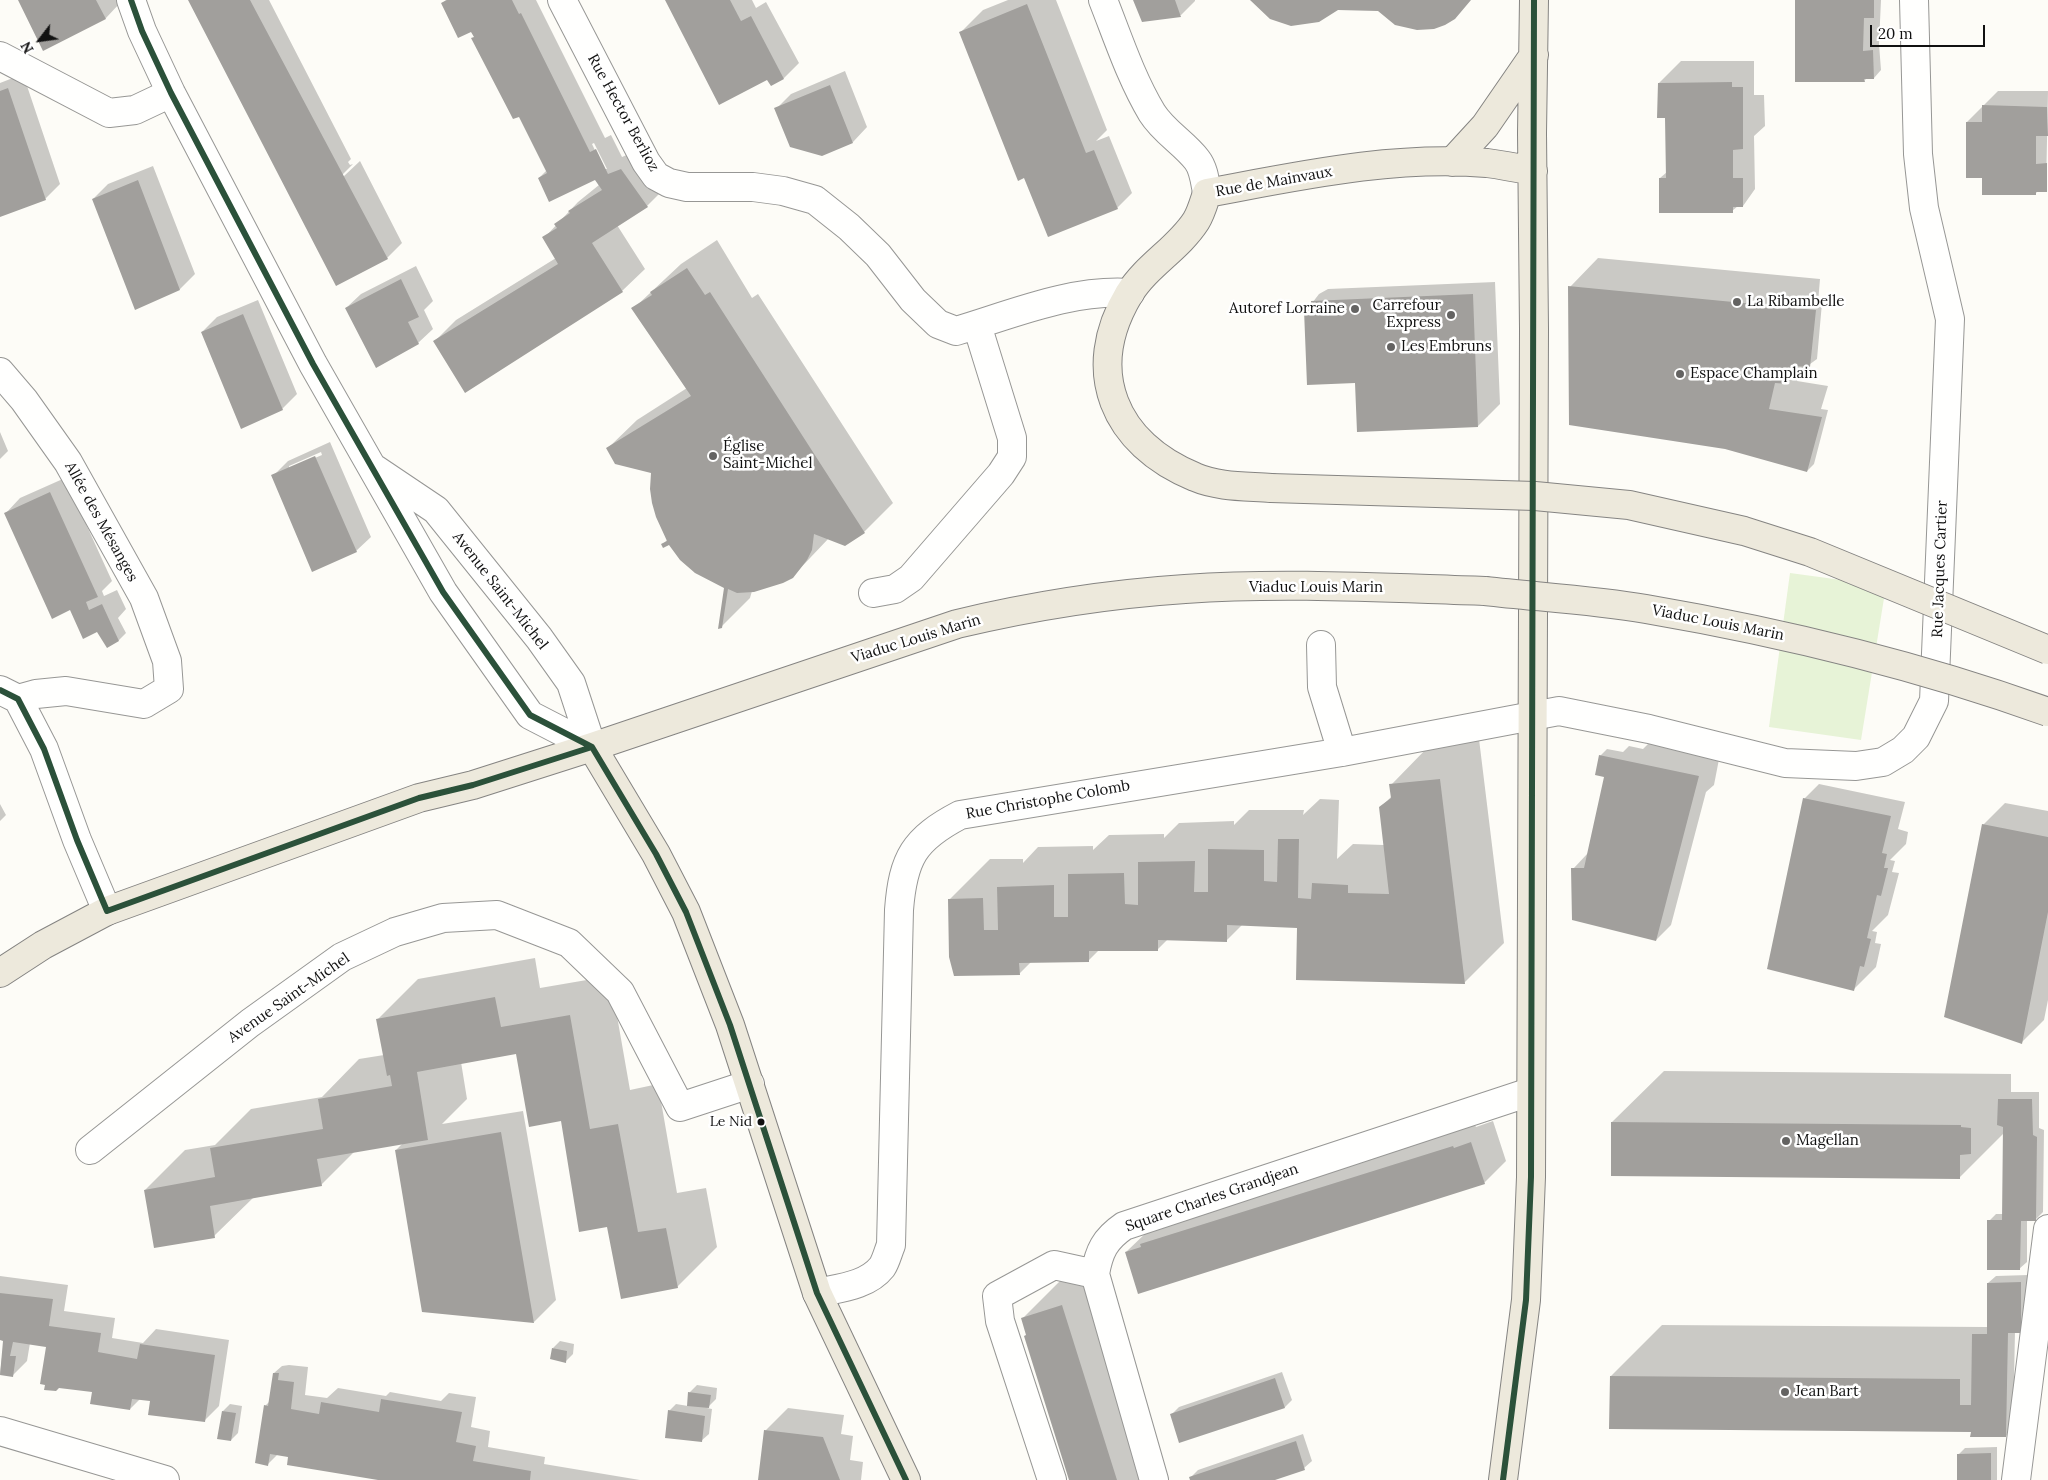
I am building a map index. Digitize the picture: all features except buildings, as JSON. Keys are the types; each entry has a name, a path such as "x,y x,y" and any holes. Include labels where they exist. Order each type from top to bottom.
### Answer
{"main road":[{"path":"1503,1480 1526,1300 1531,1177 1534,0"},
{"path":"1452,162 1484,126 1534,55"},
{"name":"Rue de Mainvaux","path":"1207,193 1316,173 1385,165 1452,162 1488,164 1533,171"},
{"path":"1207,193 1196,220 1145,272 1130,293 1116,319 1110,338 1107,359 1108,382 1114,402 1129,431 1145,448 1162,461 1197,478 1230,485 1270,488 1535,496 1629,505 1744,532 1810,552 2048,650"},
{"name":"Viaduc Louis Marin","path":"0,973 43,945 107,911 419,798 473,785 592,747 957,624 1016,610 1185,589 1300,585 1485,591 1645,609 1794,638 1948,680 2048,712"},
{"name":"Avenue Saint-Michel","path":"592,747 656,854 686,912 730,1024 817,1293 906,1480"}],"street":[{"name":"Avenue Saint-Michel","path":"131,0 142,32 171,93 313,364 443,592 530,715 592,747"},
{"name":"Rue Hector Berlioz","path":"562,0 646,162 656,176 669,183 687,186 753,187 783,191 815,200 844,222 878,255 913,300 938,324 956,331 1080,295 1108,292 1130,293"},
{"name":"Rue de Mainvaux","path":"1103,0 1134,77 1152,114 1165,131 1197,161 1205,178 1207,193"},
{"name":"Rue Jacques Cartier","path":"1532,716 1559,711 1649,729 1785,763 1856,766 1883,762 1903,750 1916,738 1934,701 1950,319 1924,208 1918,154 1914,0"},
{"path":"0,56 109,113 134,110 171,93"},
{"path":"873,593 895,589 911,578 1001,474 1012,457 1012,438 977,325"},
{"name":"Allée des Mésanges","path":"0,372 24,400 68,462 144,598 167,660 169,689 144,704 66,691 9,695"},
{"name":"Avenue Saint-Michel","path":"369,465 436,510 528,624 571,684 592,747"},
{"path":"1321,645 1322,687 1342,752"},
{"path":"9,695 44,749 77,840 107,911"},
{"name":"Rue Christophe Colomb","path":"817,1293 860,1283 872,1277 882,1266 891,1245 898,910 901,879 918,845 929,834 960,814 1342,752 1532,716"},
{"name":"Avenue Saint-Michel","path":"90,1150 250,1023 342,957 396,932 443,918 497,915 569,943 620,992 680,1107 750,1084"},
{"name":"Square Charles Grandjean","path":"1154,1480 1095,1274 1098,1256 1104,1243 1124,1226 1530,1092"},
{"path":"2016,1480 2048,1228"},
{"path":"1052,1480 1000,1321 997,1296 1054,1265 1095,1274"},
{"path":"0,1431 165,1480"}],"green space":[{"path":"1790,573 1886,586 1861,740 1769,727"}],"transit line":[{"path":"131,0 142,31 171,93 313,364 443,592 530,715 592,747 656,854 686,912 730,1025 817,1293 906,1480"},
{"path":"1503,1480 1526,1300 1531,1177 1534,0"},
{"path":"0,690 18,699 44,749 77,840 107,911 419,798 473,785 592,747"}],"place":[{"name":"La Ribambelle","path":"1737,302"},
{"name":"Autoref Lorraine","path":"1355,309"},
{"name":"Carrefour Express","path":"1451,315"},
{"name":"Les Embruns","path":"1391,347"},
{"name":"Espace Champlain","path":"1680,374"},
{"name":"Église Saint-Michel","path":"713,456"},
{"name":"Le Nid","path":"761,1122"},
{"name":"Magellan","path":"1786,1141"},
{"name":"Jean Bart","path":"1785,1392"}]}
